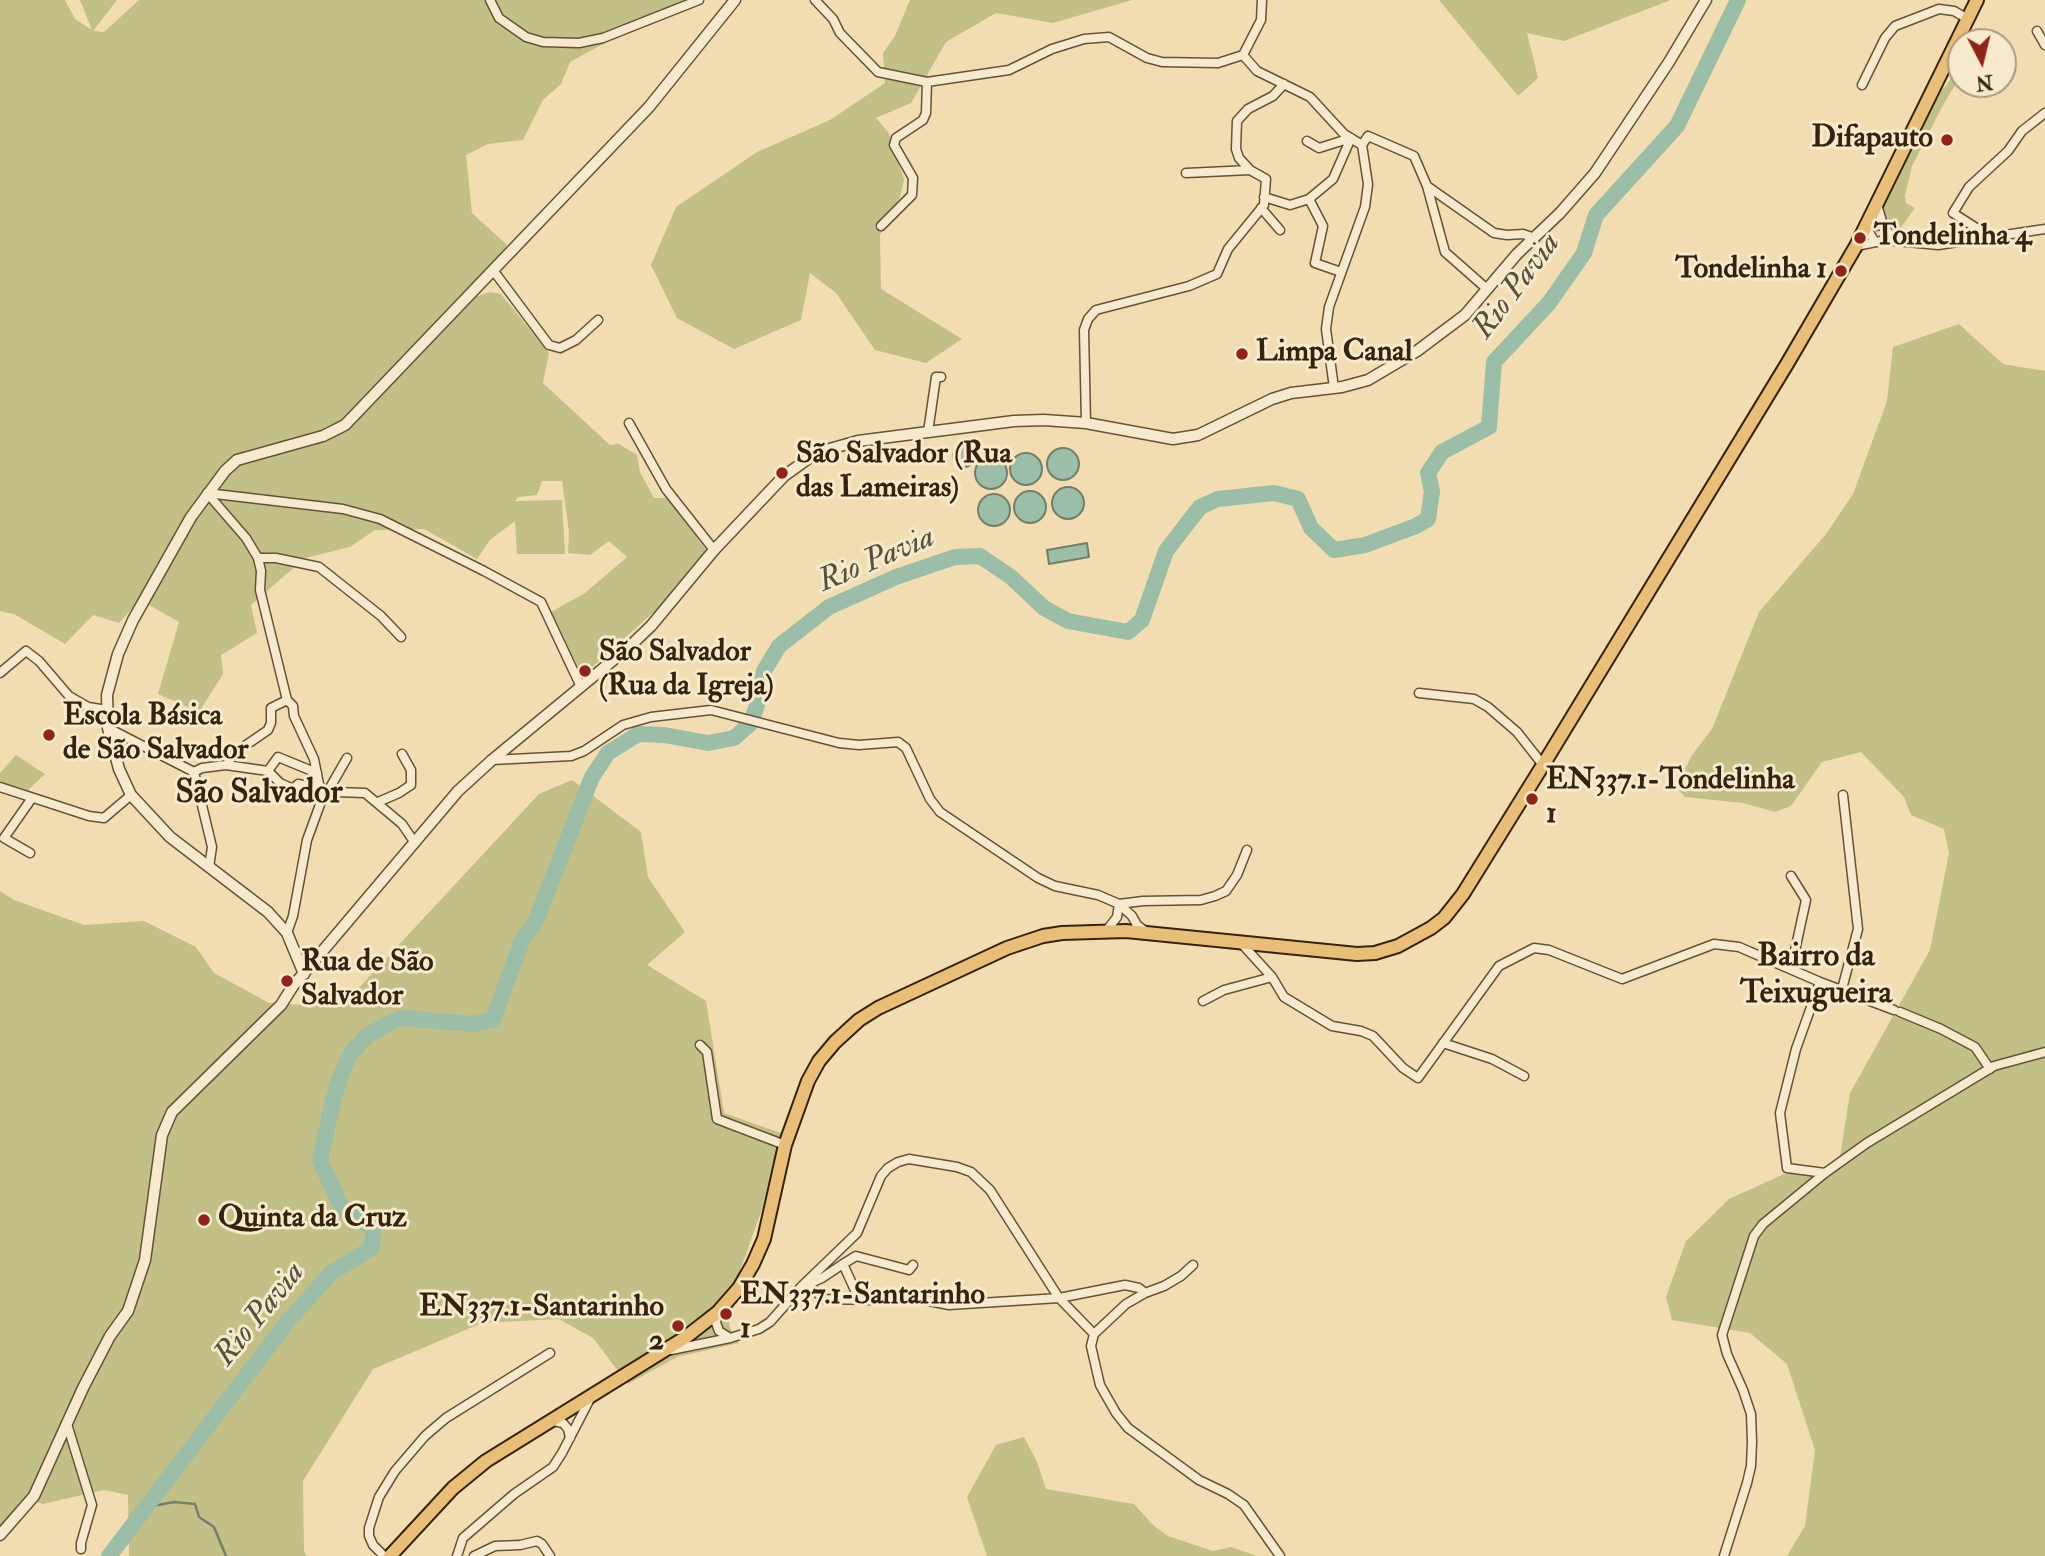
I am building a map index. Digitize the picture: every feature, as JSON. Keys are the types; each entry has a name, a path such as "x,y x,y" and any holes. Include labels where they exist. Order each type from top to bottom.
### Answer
{"main road":[{"path":"390,1556 453,1488 486,1461 661,1353 718,1312 739,1288 764,1240 785,1145 804,1091 819,1061 859,1020 878,1008 1007,948 1062,933 1126,931 1357,954 1387,950 1419,935 1444,918 1463,894 1543,765 1856,246 1977,0"}],"street":[{"path":"490,0 499,18 526,37 543,42 579,43 603,38 699,0"},
{"path":"304,974 287,933 268,912 170,837 131,795 115,755 108,728 107,695 118,654 133,620 191,517 225,471 237,460 323,436 345,425 649,107 735,0"},
{"path":"815,0 833,19 840,33 878,72 927,82 1009,70 1052,49 1084,39 1109,37 1147,58 1162,62 1218,63 1243,55 1261,20 1262,0"},
{"path":"0,1535 34,1496 110,1336 128,1311 145,1260 162,1135 172,1112 281,1005 304,974 458,792 492,760 636,640 714,550 784,476 809,458 858,441 1034,420 1086,423 1173,439 1198,435 1291,393 1334,388 1368,380 1417,351 1465,315 1560,214 1592,177 1669,62 1706,0"},
{"path":"1863,85 1885,38 1895,26 1939,9 1954,11 1968,19"},
{"path":"2037,31 2045,45"},
{"path":"1243,55 1257,71 1310,97 1343,134 1362,145"},
{"path":"881,226 912,195 913,178 894,145 896,138 923,120 926,113 927,82"},
{"path":"1086,423 1084,330 1088,319 1096,310 1189,286 1217,274 1228,249 1261,208 1264,197 1266,179 1250,170 1239,158 1236,149 1237,121 1248,109 1273,96 1284,85"},
{"path":"1985,237 1981,231 1953,213 1969,187 2008,152 2022,131 2045,113"},
{"path":"1334,388 1326,329 1329,307 1365,207 1368,184 1362,145 1368,136 1414,156 1427,187 1445,252 1487,289"},
{"path":"1307,141 1319,148 1351,138"},
{"path":"1264,197 1290,205 1309,199 1333,179 1351,138"},
{"path":"1186,173 1250,170"},
{"path":"1427,187 1494,233 1523,234 1535,238"},
{"path":"1309,199 1323,226 1315,263 1342,272"},
{"path":"1877,204 1883,225 1900,241"},
{"path":"1261,208 1280,230"},
{"path":"1875,242 1866,227 1883,225"},
{"path":"1856,246 1900,241 1938,246 2045,229"},
{"path":"493,271 549,345 560,348 576,340 598,320"},
{"path":"928,432 936,377 941,377"},
{"path":"629,423 666,489 714,550"},
{"path":"208,493 246,538 258,558 261,571 260,590 287,701 293,706 293,716 311,751 324,790"},
{"path":"208,493 343,509 380,519 484,571 541,602 581,687"},
{"path":"258,558 276,558 319,567 381,616 401,637"},
{"path":"0,673 26,650 69,696 88,707 107,710"},
{"path":"1419,693 1474,699 1488,707 1517,733 1543,765"},
{"path":"226,765 236,752 268,730 271,708 287,701"},
{"path":"492,760 571,755 584,751 623,725 651,717 711,710 839,743 898,742 906,748 930,799 940,812 961,828 1038,878 1055,886 1098,895 1119,904 1137,925 1149,933"},
{"path":"108,728 194,772"},
{"path":"115,755 137,744"},
{"path":"512,744 528,759"},
{"path":"378,802 411,785 411,770 402,754"},
{"path":"268,771 278,757 317,773"},
{"path":"287,933 293,916 307,840 324,790 347,758"},
{"path":"194,772 202,768 226,765 268,771 293,789 298,785 365,793 402,824 415,843"},
{"path":"194,772 212,847 209,867"},
{"path":"0,787 104,818 131,795"},
{"path":"1842,989 1858,929 1843,795"},
{"path":"30,853 4,838 32,798"},
{"path":"1119,904 1201,900 1215,896 1226,891 1237,875 1247,850"},
{"path":"1791,876 1806,900 1791,970"},
{"path":"1107,930 1118,917 1119,904"},
{"path":"1126,911 1126,931"},
{"path":"1242,944 1272,977 1284,997 1332,1027 1361,1031 1373,1037 1403,1068 1418,1078 1499,966 1534,948 1549,950 1622,979 1714,944 1739,947 1941,1029 1975,1047 1990,1069"},
{"path":"1203,1000 1224,990 1272,977"},
{"path":"1820,982 1796,1049 1780,1113 1787,1168 1825,1173"},
{"path":"1443,1043 1492,1059 1524,1076"},
{"path":"700,1045 707,1052 717,1119 785,1145"},
{"path":"1724,1556 1747,1483 1752,1442 1751,1414 1727,1354 1723,1335 1754,1236 1763,1224 1825,1173 1867,1143 1990,1069 2045,1052"},
{"path":"661,1353 730,1338 759,1329 770,1322 802,1286 857,1233 881,1176 888,1168 909,1159 971,1172 990,1190 1059,1298 1094,1334"},
{"path":"802,1286 822,1278 856,1256 909,1270 913,1265"},
{"path":"843,1265 859,1299"},
{"path":"1193,1265 1164,1286 1126,1304 1094,1334 1091,1346 1100,1385 1128,1428 1199,1480 1244,1505 1280,1556"},
{"path":"802,1286 814,1289 824,1299 904,1296 969,1306 1059,1298 1125,1285 1139,1288 1145,1293"},
{"path":"718,1312 716,1323 719,1331 730,1338"},
{"path":"703,1325 716,1334 730,1338"},
{"path":"703,1325 709,1343"},
{"path":"384,1556 373,1545 369,1528 379,1497 395,1471 425,1436 446,1418 550,1353"},
{"path":"457,1556 463,1538 514,1494 552,1467 592,1394"},
{"path":"569,1409 576,1412 579,1422"},
{"path":"548,1421 563,1423 570,1438"},
{"path":"68,1424 92,1505 81,1549"},
{"path":"474,1556 495,1546 537,1541 550,1556"}],"shaded area":[{"path":"0,0 65,0 75,19 92,30 80,0 117,0 93,31 104,32 139,0 684,0 570,62 561,84 543,100 523,140 488,144 466,155 472,213 507,245 478,296 490,292 501,294 549,353 543,383 610,445 619,444 637,455 640,472 654,498 667,498 706,550 666,601 589,670 579,669 551,612 585,593 627,557 609,541 590,555 568,553 569,532 562,481 542,481 537,495 518,497 515,501 562,500 565,554 517,554 515,521 490,540 477,559 424,529 375,530 350,547 305,558 251,605 257,633 221,655 223,674 199,712 158,694 179,622 151,606 137,603 119,623 93,615 65,644 14,614 0,611"},
{"path":"910,0 1132,0 1053,23 996,13 946,42 911,103 876,118 889,133 904,180 900,197 880,235 881,289 962,339 926,363 875,350 836,293 810,273 801,320 734,349 677,318 651,265 676,207 757,152 830,120 885,83 883,53 895,36"},
{"path":"1439,0 1671,0 1564,41 1527,33 1538,78 1518,96"},
{"path":"1947,84 1947,98 1912,166 1905,195 1906,203 1915,208 1896,234 1884,220 1884,202 1938,91"},
{"path":"1959,324 2003,364 2045,371 2045,1556 1787,1556 1805,1526 1815,1450 1787,1364 1750,1333 1672,1320 1666,1297 1686,1241 1729,1199 1784,1174 1838,1169 1850,1093 1930,950 1949,853 1944,829 1911,815 1904,797 1861,752 1822,762 1791,806 1775,812 1743,803 1685,797 1676,787 1692,755 1712,729 1759,612 1826,534 1853,494 1887,401 1893,347"},
{"path":"964,445 972,448 975,456 972,464 964,467 956,464 953,456 956,448"},
{"path":"1063,448 1075,452 1079,464 1075,476 1063,480 1051,476 1047,464 1051,452"},
{"path":"1026,453 1038,457 1042,469 1038,481 1026,485 1014,481 1010,469 1014,457"},
{"path":"991,457 1003,461 1007,473 1003,485 991,489 979,485 975,473 979,461"},
{"path":"1068,487 1080,491 1084,503 1080,515 1068,519 1056,515 1052,503 1056,491"},
{"path":"1030,491 1042,495 1046,507 1042,519 1030,523 1018,519 1014,507 1018,495"},
{"path":"994,494 1006,498 1010,510 1006,522 994,526 982,522 978,510 982,498"},
{"path":"1087,543 1089,557 1049,564 1047,550"},
{"path":"16,755 45,774 28,790 0,781 0,773"},
{"path":"572,780 641,832 648,877 685,932 647,965 706,1001 724,1113 781,1133 762,1209 727,1307 730,1328 739,1343 677,1357 628,1384 593,1338 559,1319 482,1323 373,1369 303,1481 304,1551 307,1556 129,1556 128,1495 104,1490 43,1504 24,1498 0,1526 0,891 14,900 84,925 144,921 196,947 214,973 269,1003 341,1007 539,794"},
{"path":"1024,1437 1037,1462 1046,1489 1134,1504 1154,1526 1168,1536 1213,1551 1231,1547 1257,1556 987,1556 967,1497 996,1445"}],"waterway":[{"name":"Rio Pavia","path":"109,1556 288,1321 331,1273 372,1248 373,1228 343,1210 320,1161 333,1100 351,1053 368,1035 403,1018 473,1024 493,1020 522,940 535,923 592,777 608,753 638,734 664,735 708,743 734,738 751,723 764,671 779,646 829,607 896,577 955,557 980,556 1011,577 1044,608 1068,621 1128,632 1142,620 1166,551 1200,507 1218,499 1274,493 1298,499 1311,528 1334,550 1365,545 1428,519 1432,491 1428,473 1442,452 1489,427 1494,362 1549,303 1584,253 1596,215 1677,126 1738,0"},
{"path":"147,1507 174,1502 195,1504 199,1517 214,1527 226,1556"}],"place":[{"name":"Difapauto","path":"1947,140"},
{"name":"Tondelinha 4","path":"1860,238"},
{"name":"Tondelinha 1","path":"1841,271"},
{"name":"Limpa Canal","path":"1242,354"},
{"name":"São Salvador (Rua das Lameiras)","path":"782,473"},
{"name":"São Salvador (Rua da Igreja)","path":"585,671"},
{"name":"Escola Básica de São Salvador","path":"49,735"},
{"name":"EN337.1-Tondelinha 1","path":"1532,799"},
{"name":"Rua de São Salvador","path":"287,981"},
{"name":"Quinta da Cruz","path":"204,1220"},
{"name":"EN337.1-Santarinho 1","path":"726,1314"},
{"name":"EN337.1-Santarinho 2","path":"678,1326"}],"district":[{"name":"São Salvador","path":"259,795"},
{"name":"Bairro da Teixugueira","path":"1816,976"}]}
